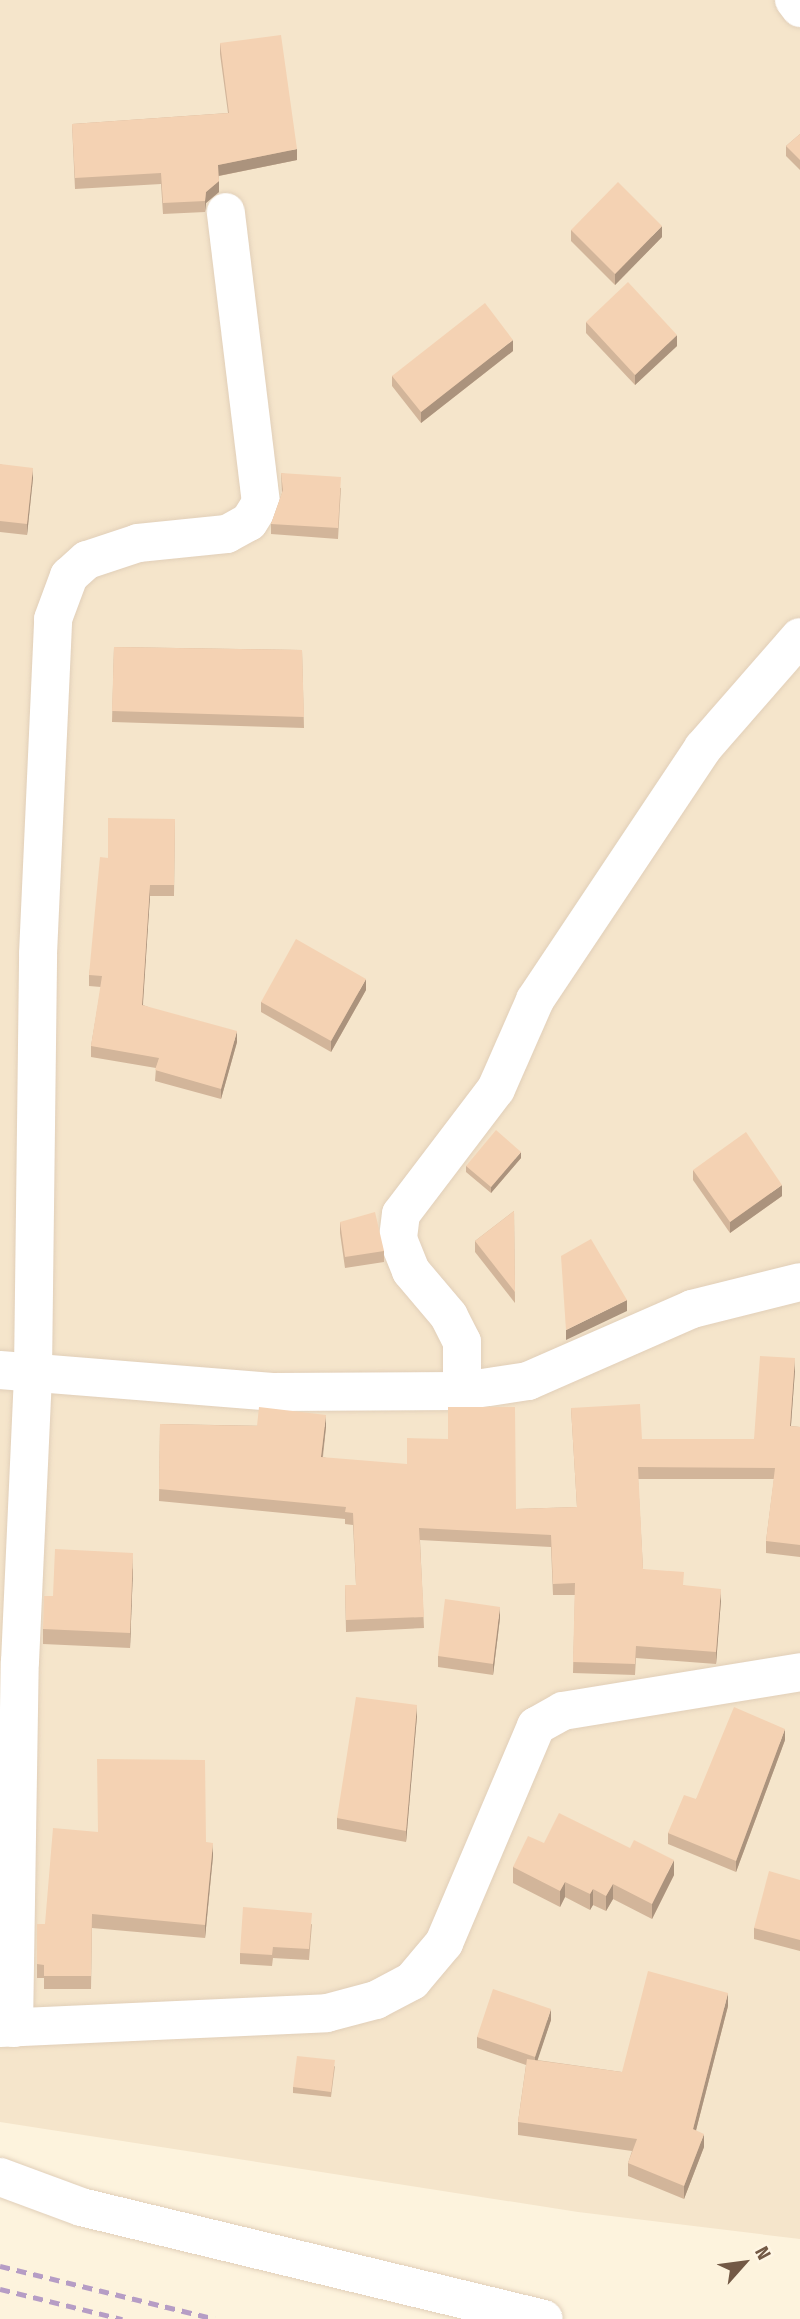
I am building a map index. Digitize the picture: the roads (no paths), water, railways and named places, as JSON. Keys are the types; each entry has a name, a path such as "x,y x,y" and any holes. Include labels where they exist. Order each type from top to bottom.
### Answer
{"street":[{"path":"794,0 800,8"},
{"path":"226,212 261,503 249,522 227,534 138,543 88,561 69,576 53,619 16,1371 20,1662 7,2028 327,2013 376,2000 412,1981 444,1943 536,1726 563,1711 800,1672"},
{"path":"462,1391 462,1342 449,1316 411,1271 398,1238 401,1214 496,1089 535,1000 703,748 800,637"},
{"path":"16,1371 272,1392 462,1391 528,1381 692,1309 800,1282"},
{"path":"0,2178 81,2207 544,2319"}],"railway":[{"path":"0,2266 215,2319"},
{"path":"0,2289 122,2319"}]}
